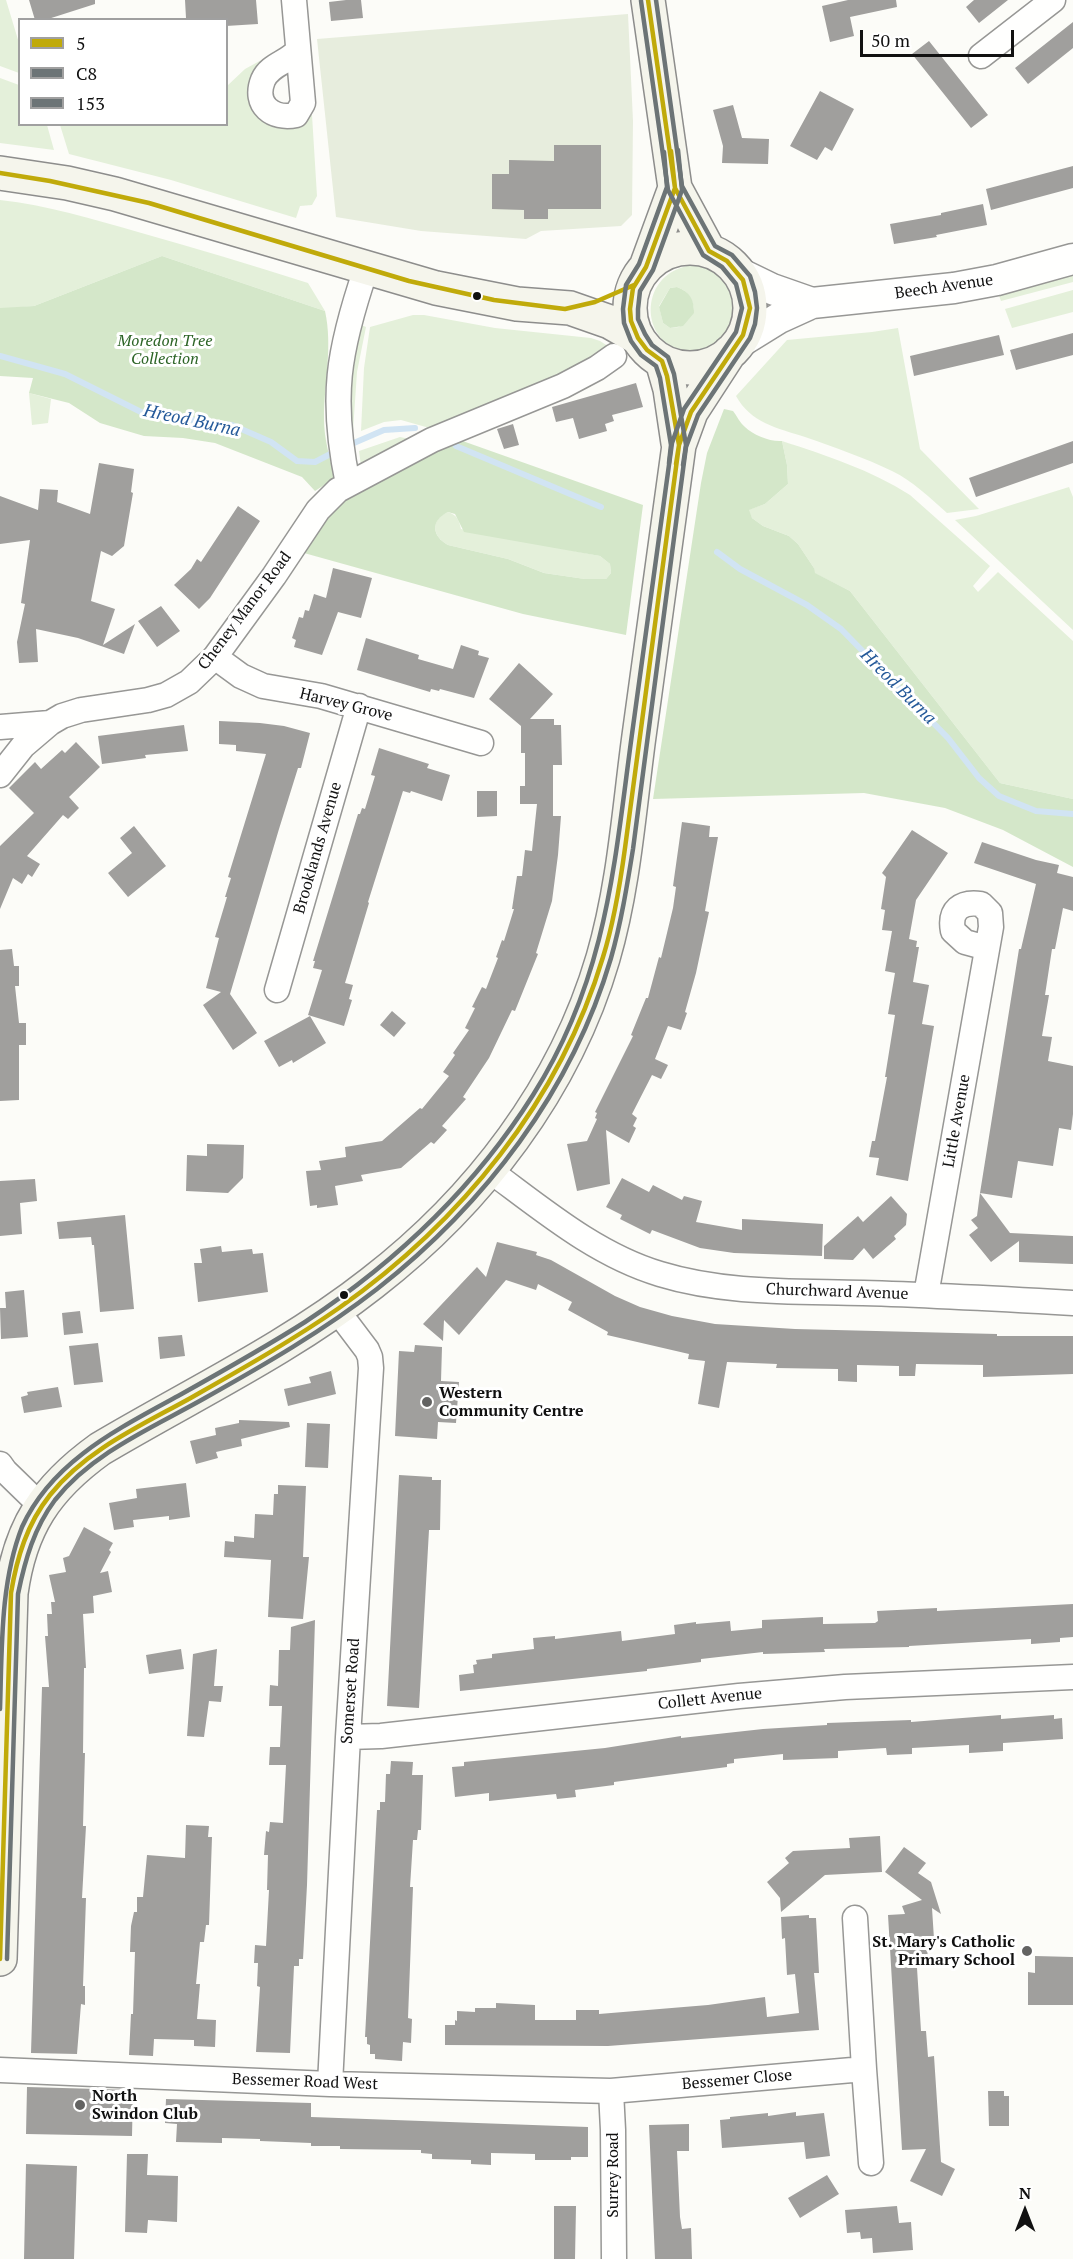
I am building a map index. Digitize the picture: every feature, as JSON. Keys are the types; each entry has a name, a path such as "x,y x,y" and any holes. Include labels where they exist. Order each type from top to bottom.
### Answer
{"main road":[{"path":"648,0 662,82 675,188 709,251"},
{"path":"0,173 67,183 115,194 436,288 517,304 570,308 610,322 626,347 649,352 662,361 679,367 699,367 712,363 734,348"},
{"path":"626,347 630,303 675,188"},
{"path":"0,1959 11,1593 16,1562 25,1535 40,1505 71,1470 100,1449 203,1391 307,1329 336,1309 400,1261 452,1211 489,1170 524,1124 564,1056 603,959 624,859 679,445 692,412 747,325 750,308 746,287 737,272 725,259 709,251 695,248 671,251 660,256 640,276 602,300 570,308"},
{"path":"662,361 670,389 679,445"}],"street":[{"path":"294,0 298,50"},
{"path":"981,56 1053,0"},
{"name":"Beech Avenue","path":"734,348 773,322 812,303 954,288 997,280 1073,259"},
{"path":"348,484 337,415 339,366 349,320 366,268"},
{"name":"Beech Avenue","path":"737,272 772,289 812,303"},
{"name":"Cheney Manor Road","path":"0,775 23,746 50,723 81,710 166,695 189,682 215,657 318,510 329,497 348,484 442,436 563,386 597,368 626,347"},
{"name":"Harvey Grove","path":"215,657 241,676 263,686 313,694 359,706 481,743"},
{"name":"Brooklands Avenue","path":"277,990 359,706"},
{"name":"Cheney Manor Road","path":"0,727 50,723"},
{"name":"Little Avenue","path":"926,1295 987,948"},
{"name":"Churchward Avenue","path":"489,1170 589,1241 625,1260 659,1274 692,1282 759,1290 926,1295 1073,1303"},
{"name":"Somerset Road","path":"330,2084 348,1737 371,1368 367,1350 336,1309"},
{"path":"0,1464 40,1505"},
{"name":"Collett Avenue","path":"348,1737 381,1736 749,1695 1073,1677"},
{"path":"855,1918 871,2163"},
{"name":"Bessemer Close","path":"611,2091 864,2069"},
{"name":"Bessemer Road West","path":"0,2070 330,2084 611,2091"},
{"name":"Surrey Road","path":"611,2091 614,2259"}],"green space":[{"path":"0,0 6,0 18,40 18,73 0,66"},
{"path":"628,14 633,121 632,215 621,226 541,231 526,239 421,231 336,217 317,39"},
{"path":"287,46 255,106 312,115 317,196 312,205 300,206 296,218 171,180 69,154 60,126 228,126 228,85 245,69"},
{"path":"0,78 18,85 18,126 47,126 54,150 0,143"},
{"path":"0,200 35,205 87,217 308,283 325,311 162,256 34,306 0,309"},
{"name":"Moredon Tree Collection","path":"162,256 325,311 328,352 324,426 335,478 315,491 302,477 215,443 183,438 144,436 100,423 69,403 29,393 33,378 0,376 0,308 34,306"},
{"path":"692,265 704,267 724,280 731,289 736,300 735,323 725,338 714,346 697,351 678,350 664,342 655,329 651,314 652,298 659,283 672,272","holes":["677,287 689,295 694,309 679,327 670,328 663,323 659,306 670,288"]},
{"path":"1073,273 1073,282 1001,301 998,293"},
{"path":"677,287 690,297 694,313 683,326 670,328 663,323 659,307 670,288"},
{"path":"1073,290 1073,312 1012,328 1005,309"},
{"path":"413,315 495,328 591,338 611,348 583,365 433,429 401,420 384,422 361,431 364,368 370,327"},
{"path":"359,324 366,327 357,372 351,435 351,366"},
{"path":"898,328 920,449 979,509 947,513 900,475 849,453 766,423 749,413 736,396 787,340"},
{"path":"29,393 51,399 48,423 32,425"},
{"path":"724,409 733,411 752,433 767,439 782,441 788,484 765,504 749,510 752,518 763,526 789,536 798,544 815,573 850,591 1000,783 1073,799 1073,867 1003,830 945,808 864,793 653,799 701,483 707,453"},
{"path":"400,437 410,439 361,466 359,451"},
{"path":"457,439 643,505 626,635 523,614 304,553 341,498","holes":["448,512 455,514 464,532 600,556 610,564 611,573 606,579 585,579 544,573 508,559 448,545 439,537 435,528 442,516"]},
{"path":"782,441 864,471 910,495 990,566 973,586 978,592 998,572 1073,641 1073,799 1000,783 850,591 814,573 814,568 798,544 789,536 763,526 752,518 748,510 765,504 788,484"},
{"path":"1069,487 1073,497 1073,630 955,520 976,516"},
{"path":"448,512 457,518 461,529 600,556 610,564 611,573 606,579 585,579 544,573 508,559 448,545 439,537 435,528 438,519"}],"building":[{"path":"29,0 95,0 95,4 51,18 34,18"},
{"path":"185,0 256,0 258,24 228,26 228,18 186,18"},
{"path":"361,0 363,18 331,21 329,2"},
{"path":"848,0 896,0 897,7 850,17 854,36 830,42 822,6"},
{"path":"974,0 1008,0 979,23 966,7"},
{"path":"1073,22 1073,48 1028,84 1015,68"},
{"path":"929,41 988,115 971,128 912,54"},
{"path":"820,91 854,109 832,151 825,147 817,160 790,146"},
{"path":"733,105 742,138 769,139 768,164 722,163 723,146 713,110"},
{"path":"554,145 601,145 601,209 548,209 548,219 524,219 524,210 492,209 492,174 509,174 509,160 554,161"},
{"path":"1073,166 1073,188 991,210 986,189"},
{"path":"983,204 987,225 894,244 890,224 941,215 941,213"},
{"path":"1073,333 1073,355 1016,370 1010,350"},
{"path":"999,335 1004,355 914,376 910,356"},
{"path":"636,383 643,407 612,415 614,421 605,424 607,431 579,439 573,418 556,422 552,407"},
{"path":"513,424 519,445 504,449 497,429"},
{"path":"1073,441 1073,463 976,497 969,478"},
{"path":"99,463 134,469 131,492 133,493 124,546 112,556 101,551 91,601 115,609 103,645 135,624 124,654 78,638 36,629 38,662 19,663 17,642 25,604 21,603 30,540 0,544 0,496 38,510 40,489 58,490 57,502 90,514"},
{"path":"238,506 260,521 210,598 199,609 174,585 191,569 197,559 201,562"},
{"path":"333,568 372,578 361,618 338,612 322,655 294,647 296,640 292,638 299,617 303,618 305,610 309,611 314,594 326,598"},
{"path":"161,606 180,631 157,647 138,621"},
{"path":"366,638 419,655 418,659 453,669 461,645 479,651 478,655 489,658 474,698 440,689 439,691 431,689 430,692 357,670"},
{"path":"519,663 553,694 530,719 554,719 554,725 561,725 562,765 553,765 553,816 561,816 558,855 552,901 536,953 538,954 515,1011 512,1010 489,1058 463,1097 466,1099 442,1126 447,1130 434,1144 431,1142 401,1168 361,1175 363,1181 335,1186 338,1205 317,1208 317,1205 310,1206 306,1171 321,1170 319,1161 346,1157 345,1147 382,1141 420,1108 422,1109 449,1076 443,1072 469,1030 465,1028 475,1008 472,1007 482,987 486,989 498,958 496,957 502,940 504,941 514,909 512,909 517,876 522,876 525,850 532,851 537,804 520,804 520,786 525,786 525,753 521,753 521,726 489,699"},
{"path":"219,721 284,726 310,733 230,994 257,1033 233,1050 203,1005 221,992 206,988 219,938 215,937 227,897 225,897 231,878 228,877 266,754 236,751 236,745 219,744"},
{"path":"184,725 188,751 145,755 146,758 102,764 98,736"},
{"path":"76,742 100,767 69,797 79,808 68,819 63,815 27,856 40,864 32,877 28,874 22,884 13,878 0,909 0,846 34,813 9,788 35,762 41,769 62,750 65,753"},
{"path":"379,748 429,764 427,768 450,775 442,801 411,791 410,793 403,791 345,983 353,985 349,999 352,1000 344,1026 308,1015 322,970 313,968 315,961 313,961 358,814 362,808 365,809 375,776 371,775"},
{"path":"477,791 497,791 497,816 477,817"},
{"path":"682,822 710,826 709,837 718,837 705,911 709,912 685,1012 687,1013 681,1030 668,1026 655,1059 668,1065 661,1079 652,1075 632,1114 637,1118 633,1126 636,1128 629,1143 606,1130 610,1184 577,1191 567,1144 587,1141 597,1119 595,1112 633,1036 631,1035 646,998 648,998 659,957 661,958 673,908 676,887 673,886"},
{"path":"134,826 166,866 128,897 108,873 132,853 120,838"},
{"path":"912,830 948,853 916,900 909,939 917,941 916,947 919,947 913,982 929,985 922,1024 934,1026 908,1181 876,1175 879,1158 869,1157 872,1141 875,1141 887,1077 885,1077 895,1015 888,1014 895,973 885,971 892,931 882,930 885,910 881,909 886,877 882,873"},
{"path":"982,842 1059,865 1057,873 1073,877 1073,911 1063,908 1055,949 1052,949 1045,995 1049,995 1042,1036 1052,1037 1048,1061 1073,1066 1071,1130 1059,1128 1053,1166 1018,1161 1012,1198 980,1193 1019,949 1021,949 1036,884 974,863"},
{"path":"12,949 14,966 19,966 19,986 15,986 19,1023 26,1023 26,1045 19,1045 19,1100 0,1101 0,950"},
{"path":"392,1011 406,1023 394,1037 380,1025"},
{"path":"310,1016 326,1043 293,1063 292,1060 279,1067 264,1041"},
{"path":"207,1144 244,1145 243,1178 228,1193 186,1191 187,1155 207,1156"},
{"path":"622,1178 649,1192 653,1185 682,1200 684,1196 702,1201 696,1222 742,1230 742,1219 823,1224 822,1256 734,1253 700,1248 652,1230 650,1234 620,1219 622,1215 606,1207"},
{"path":"35,1179 37,1201 20,1203 22,1234 0,1236 0,1181"},
{"path":"980,1193 1010,1233 1073,1236 1073,1264 1019,1262 1019,1241 991,1262 969,1235 978,1228 971,1220 977,1216"},
{"path":"891,1196 907,1214 906,1225 894,1236 896,1239 873,1259 864,1248 853,1260 824,1259 824,1246 858,1216 863,1222"},
{"path":"125,1215 134,1309 100,1312 94,1245 92,1245 91,1237 59,1239 57,1222"},
{"path":"497,1242 537,1252 536,1255 551,1260 615,1296 640,1307 715,1324 795,1329 997,1334 997,1336 1073,1336 1073,1374 983,1377 983,1365 916,1364 915,1376 899,1376 899,1366 857,1365 857,1382 838,1381 838,1369 776,1368 777,1364 727,1362 719,1408 698,1404 705,1361 688,1359 689,1354 607,1335 608,1332 568,1310 572,1302 538,1284 536,1290 506,1280 459,1335 444,1320 443,1341 423,1324 477,1267 486,1277"},
{"path":"221,1246 222,1252 252,1249 253,1254 263,1253 268,1292 198,1302 194,1263 202,1263 200,1249"},
{"path":"24,1290 28,1337 1,1339 0,1308 6,1308 5,1292"},
{"path":"80,1311 83,1333 64,1335 62,1313"},
{"path":"182,1335 185,1356 160,1359 158,1337"},
{"path":"98,1343 103,1382 74,1385 69,1346"},
{"name":"Western Community Centre","path":"415,1345 442,1347 441,1381 459,1382 456,1423 438,1422 437,1439 395,1436 399,1351 414,1352"},
{"path":"331,1371 336,1394 288,1406 284,1389 311,1383 309,1377"},
{"path":"58,1387 62,1407 24,1413 21,1397 28,1395 27,1392"},
{"path":"239,1420 289,1422 290,1427 241,1439 242,1446 216,1452 218,1458 196,1464 190,1441 216,1435 215,1428 239,1423"},
{"path":"307,1423 330,1424 328,1468 305,1467"},
{"path":"399,1475 432,1477 432,1480 441,1480 440,1530 429,1530 419,1708 387,1706"},
{"path":"186,1483 190,1517 169,1520 169,1516 133,1520 134,1527 114,1530 109,1503 137,1498 136,1489"},
{"path":"278,1485 306,1486 303,1557 309,1557 303,1619 268,1617 271,1560 224,1557 225,1541 234,1542 234,1536 254,1538 255,1514 273,1515 274,1494 278,1494"},
{"path":"84,1527 113,1543 100,1573 108,1571 112,1592 93,1596 94,1613 83,1614 86,1668 84,1668 83,1826 86,1826 82,1898 86,1898 83,1986 85,1986 85,2005 81,2004 77,2054 31,2053 42,1687 49,1687 45,1636 48,1636 47,1614 52,1614 51,1602 55,1602 49,1575 66,1572 63,1558 69,1556"},
{"path":"1073,1604 1073,1637 1060,1638 1060,1642 1031,1644 1031,1639 909,1647 824,1649 825,1652 763,1654 763,1652 701,1659 701,1662 647,1669 647,1671 460,1691 459,1675 474,1673 473,1665 477,1664 476,1660 492,1658 492,1654 534,1649 533,1638 555,1636 555,1639 621,1631 622,1641 675,1634 674,1625 696,1622 696,1624 730,1621 731,1631 762,1628 762,1620 823,1617 823,1624 875,1623 878,1621 877,1611 937,1608 937,1611"},
{"path":"315,1620 303,1959 299,1959 299,1966 294,1966 290,2053 256,2052 260,1987 257,1986 258,1963 254,1963 255,1945 266,1946 269,1890 267,1890 268,1855 264,1855 266,1831 269,1832 270,1822 283,1823 286,1765 269,1765 270,1747 280,1747 282,1706 269,1706 270,1685 278,1686 279,1650 290,1650 291,1627"},
{"path":"181,1649 184,1669 149,1674 146,1655"},
{"path":"217,1649 214,1686 223,1686 221,1702 209,1701 204,1737 187,1736 193,1654"},
{"path":"1001,1715 1001,1719 1054,1715 1054,1719 1062,1718 1063,1739 1003,1743 1003,1751 969,1753 969,1745 912,1748 912,1754 887,1755 886,1748 838,1751 838,1758 783,1760 783,1754 734,1759 734,1763 727,1764 727,1767 614,1782 614,1785 575,1790 576,1797 557,1799 556,1794 489,1801 489,1793 455,1797 452,1767 464,1766 464,1762 605,1748 681,1736 681,1738 827,1725 827,1723 911,1720 911,1722"},
{"path":"391,1761 413,1762 412,1775 423,1775 421,1830 418,1830 417,1840 413,1840 410,1887 413,1887 408,2018 412,2019 411,2043 403,2042 402,2061 375,2059 375,2054 370,2054 370,2045 367,2044 367,2037 365,2037 377,1810 380,1810 380,1802 385,1802 386,1774 390,1774"},
{"path":"186,1825 209,1826 208,1837 212,1837 209,1925 206,1925 204,1942 200,1942 196,1984 200,1984 197,2019 216,2020 215,2047 194,2046 194,2040 154,2039 153,2056 129,2055 135,1952 130,1952 131,1926 134,1912 137,1912 137,1897 143,1897 147,1855 185,1858"},
{"path":"880,1836 882,1872 825,1875 781,1912 780,1898 767,1882 789,1863 785,1858 793,1851 850,1848 849,1838"},
{"path":"904,1847 926,1863 918,1873 931,1882 941,1914 932,1908 934,1939 927,1939 928,1968 917,1968 921,2031 926,2031 928,2057 934,2056 941,2162 955,2169 942,2196 910,2181 926,2149 902,2150 888,1915 905,1914 902,1906 922,1900 885,1872"},
{"path":"809,1915 809,1918 816,1918 819,1973 814,1973 819,2030 608,2046 445,2045 445,2025 455,2025 457,2011 475,2012 475,2008 496,2008 496,2003 535,2005 535,2020 576,2020 576,2010 599,2010 599,2014 708,2005 765,1997 767,2017 799,2013 795,1974 787,1975 785,1938 782,1939 781,1917"},
{"path":"1035,1956 1073,1957 1073,2005 1028,2005 1028,1972 1035,1973"},
{"name":"North Swindon Club","path":"27,2087 133,2090 132,2136 26,2134"},
{"path":"988,2091 1004,2091 1004,2096 1009,2096 1009,2126 989,2126"},
{"path":"166,2099 311,2103 311,2117 588,2127 588,2157 571,2157 571,2160 535,2160 535,2154 491,2153 491,2165 471,2164 471,2160 432,2159 432,2154 421,2153 421,2150 340,2149 340,2146 311,2146 311,2143 260,2141 260,2139 222,2138 222,2143 176,2142 177,2124 165,2123"},
{"path":"796,2112 796,2116 824,2113 830,2156 806,2159 804,2142 722,2148 720,2120 768,2113 768,2116"},
{"path":"689,2124 689,2151 677,2151 680,2217 682,2229 691,2228 692,2259 655,2259 649,2125"},
{"path":"127,2154 148,2154 147,2175 178,2176 177,2222 148,2220 147,2233 125,2232"},
{"path":"26,2164 77,2166 74,2259 24,2259"},
{"path":"827,2175 839,2194 800,2218 788,2198"},
{"path":"554,2206 576,2206 575,2259 554,2259"},
{"path":"897,2206 899,2223 911,2222 913,2250 873,2253 872,2238 861,2239 860,2232 847,2233 845,2210"}],"waterway":[{"name":"Hreod Burna","path":"0,356 65,374 145,414 232,425 271,442 297,461 315,462 338,450"},
{"name":"Hreod Burna","path":"347,446 384,430 415,428"},
{"name":"Hreod Burna","path":"456,446 601,507"},
{"name":"Hreod Burna","path":"717,552 740,569 807,605 841,629 948,738 979,778 999,796 1036,811 1073,814"}],"transit line":[{"name":"5","path":"0,1959 11,1593 20,1554 35,1517 50,1495 79,1465 131,1430 264,1356 320,1321 383,1274 425,1238 464,1198 500,1155 532,1109 561,1061 584,1010 603,957 619,890 679,445 691,412 743,335 750,308 743,280 727,261 709,251 675,188 648,0"},
{"name":"C8","path":"7,1959 18,1594 31,1545 41,1522 55,1500 70,1483 106,1454 271,1360 336,1319 377,1289 453,1221 520,1142 548,1099 573,1054 594,1007 611,958 621,918 633,849 686,447 698,415 750,338 757,308 750,276 732,255 715,246 682,186 656,0"},
{"name":"153","path":"0,1709 3,1616 15,1548 22,1527 35,1504 51,1483 69,1465 110,1435 305,1322 339,1299 402,1248 459,1191 510,1129 558,1051 577,1008 604,920 612,875 672,443 684,409 736,332 742,308 736,284 722,267 703,255 668,190 641,1"},
{"name":"153","path":"678,150 682,190 653,270 640,291 638,319 652,345 668,357 674,374 686,445 683,465"},
{"name":"5","path":"671,151 675,188 646,267 633,288 630,309 631,321 638,338 647,350 662,361 667,376 679,445 676,464"},
{"name":"C8","path":"664,152 667,187 639,264 626,285 623,309 624,323 631,341 641,355 656,366 660,378 671,445 669,463"},
{"name":"5","path":"0,173 50,181 149,203 409,281 494,300 565,309 595,302 634,285"}],"place":[{"name":"Western Community Centre","path":"427,1402"},
{"name":"St. Mary's Catholic Primary School","path":"1027,1951"},
{"name":"North Swindon Club","path":"80,2105"}]}
